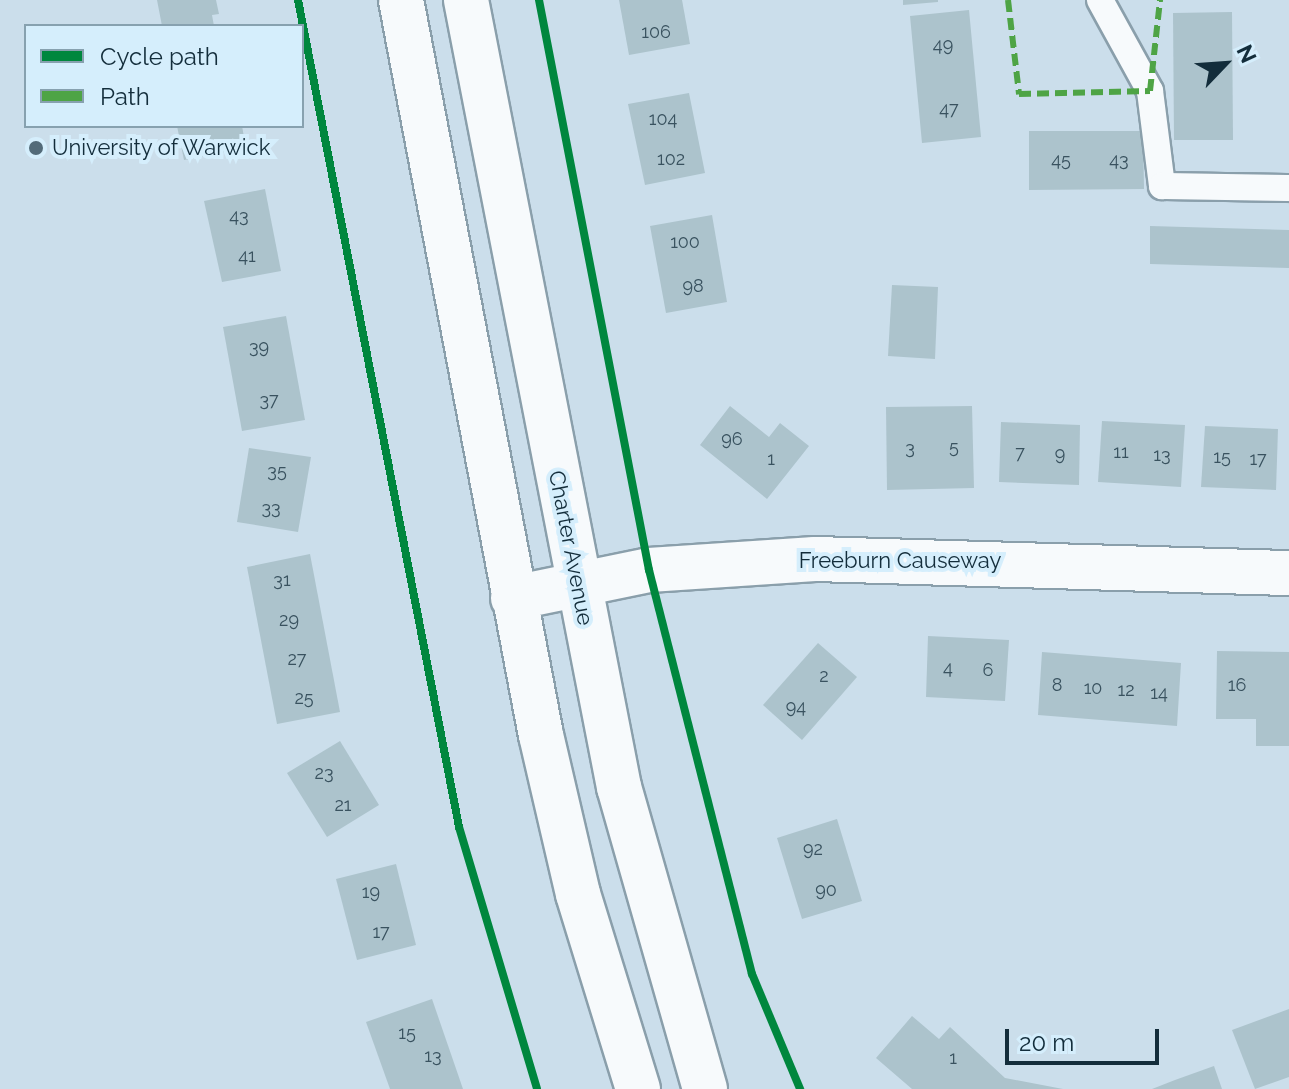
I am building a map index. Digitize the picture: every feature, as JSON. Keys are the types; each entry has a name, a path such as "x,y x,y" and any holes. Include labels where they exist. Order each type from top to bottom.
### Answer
{"street":[{"path":"401,0 513,598 578,894 638,1089"},
{"name":"Charter Avenue","path":"466,0 619,787 705,1089"},
{"name":"Freeburn Causeway","path":"513,598 577,582 699,564 879,557 1289,573"}],"lane":[{"path":"1100,0 1150,91 1162,186 1289,188"}],"building":[{"path":"157,0 216,0 219,14 212,15 214,24 162,24"},
{"path":"619,0 682,0 690,44 629,55"},
{"path":"903,0 938,0 938,2 903,5"},
{"path":"969,10 981,137 922,143 910,16"},
{"path":"1232,12 1233,140 1174,140 1173,13"},
{"path":"689,93 705,173 645,185 628,104"},
{"path":"177,128 242,128 246,148 184,160"},
{"path":"1029,131 1143,131 1144,189 1029,190"},
{"path":"265,189 281,271 222,282 204,201"},
{"path":"712,215 727,302 666,313 650,226"},
{"path":"1150,226 1289,230 1289,268 1150,264"},
{"path":"892,285 938,287 935,359 888,356"},
{"path":"286,316 305,420 242,431 223,327"},
{"path":"730,406 769,437 780,423 809,446 767,499 700,445"},
{"path":"972,406 974,488 887,490 886,407"},
{"path":"1102,421 1185,425 1181,487 1098,482"},
{"path":"1001,422 1080,425 1079,485 999,482"},
{"path":"1205,426 1278,429 1276,490 1201,487"},
{"path":"249,448 311,457 298,532 237,522"},
{"path":"310,554 340,712 277,724 247,567"},
{"path":"928,636 1009,640 1005,701 926,697"},
{"path":"818,643 857,677 802,740 763,705"},
{"path":"1217,651 1289,652 1289,746 1256,746 1256,719 1216,719"},
{"path":"1042,652 1181,663 1177,726 1038,715"},
{"path":"340,741 379,805 327,837 287,773"},
{"path":"837,819 862,901 802,919 777,838"},
{"path":"396,864 416,945 357,960 336,879"},
{"path":"432,999 463,1089 390,1089 366,1022"},
{"path":"1289,1009 1289,1077 1255,1089 1232,1030"},
{"path":"912,1016 939,1039 950,1027 1005,1078 1063,1089 912,1089 876,1058"},
{"path":"1214,1066 1222,1089 1152,1089 1175,1080"}],"marked path":[{"path":"1008,0 1019,94 1150,91 1160,0"}],"cycle path":[{"path":"298,0 303,24"},
{"path":"539,0 649,570 752,974 800,1089"},
{"path":"304,31 459,827 537,1089"}],"place":[{"name":"University of Warwick","path":"36,148"}]}
